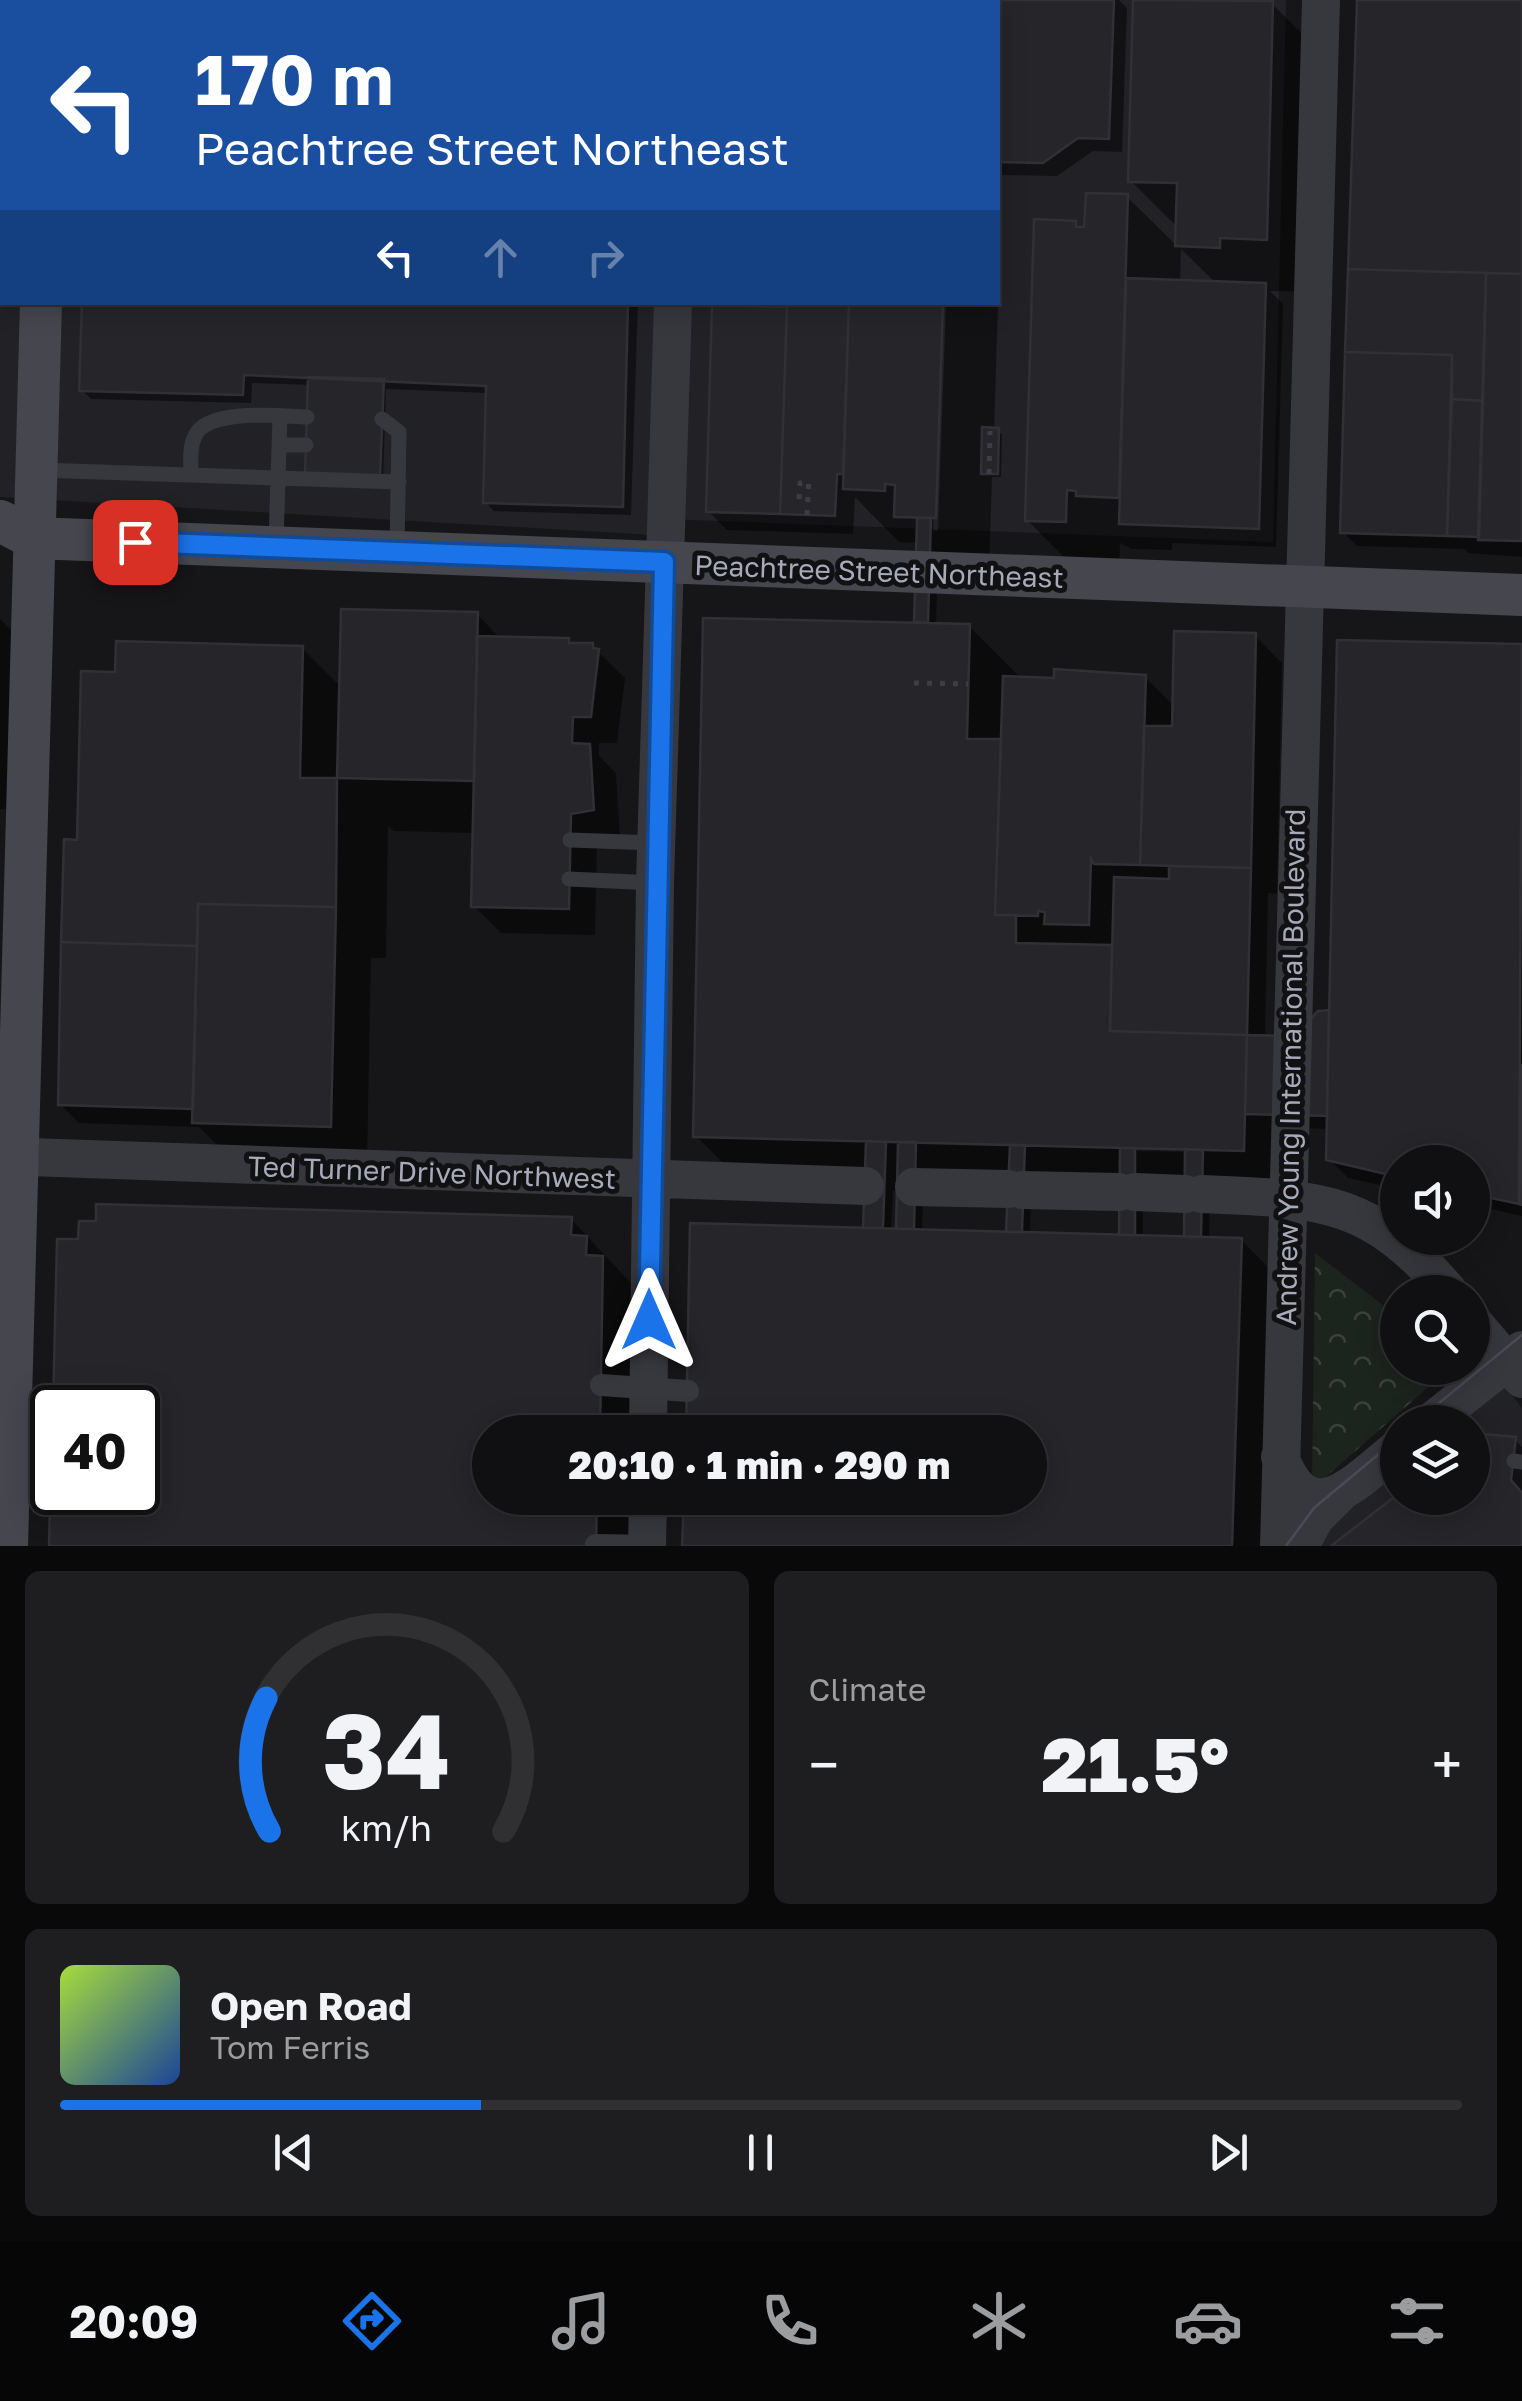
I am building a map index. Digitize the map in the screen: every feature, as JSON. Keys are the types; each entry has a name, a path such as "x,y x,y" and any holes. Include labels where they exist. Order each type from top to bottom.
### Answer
{"main road":[{"path":"5,1523 17,530 36,470 41,305"},
{"name":"Peachtree Street Northeast","path":"17,530 276,547 1522,595"}],"street":[{"name":"Andrew Young International Boulevard","path":"1278,1546 1321,0"},
{"path":"648,1415 655,882 673,305"},
{"name":"Ted Turner Drive Northwest","path":"8,1156 650,1181 1286,1198 1374,1221 1411,1248 1434,1275"},
{"path":"1455,1405 1517,1363 1490,1337"},
{"path":"601,1385 688,1391"},
{"path":"1280,1457 1288,1478 1306,1496 1338,1495"},
{"path":"1300,1546 1315,1518 1380,1462"},
{"path":"647,1546 648,1515"},
{"path":"596,1545 655,1546"}],"lane":[{"path":"276,547 280,416"},
{"path":"191,475 195,434 204,424 222,418 307,417"},
{"path":"382,419 398,432 400,448 396,552"},
{"path":"279,444 306,446"},
{"path":"382,448 400,448"},
{"path":"36,470 399,482"},
{"path":"570,840 656,844"},
{"path":"569,879 655,882"}],"path":[{"path":"988,474 990,431"},
{"path":"799,499 800,483 808,480 806,515"},
{"path":"914,683 968,684"}],"shaded area":[{"path":"1000,0 1286,0 1273,542 666,519 673,305 1000,305"},
{"path":"0,305 654,305 653,535 0,497"},
{"path":"1502,1383 1522,1408 1522,1546 1311,1546 1335,1519 1380,1482 1380,1515 1490,1515 1490,1405 1474,1405"}],"green space":[{"path":"1315,1253 1380,1303 1380,1385 1431,1385 1408,1405 1380,1405 1380,1429 1312,1489"}],"building":[{"path":"1000,0 1114,0 1109,139 1078,138 1043,163 1000,162"},
{"path":"1133,0 1273,1 1267,240 1220,238 1220,248 1175,246 1177,183 1128,182"},
{"path":"1357,0 1522,0 1522,274 1348,269"},
{"path":"1086,193 1128,194 1119,498 1076,496 1076,491 1067,490 1066,522 1025,521 1034,219 1076,221 1076,227 1084,227"},
{"path":"1348,269 1486,273 1483,401 1452,399 1452,355 1345,352"},
{"path":"1486,273 1522,274 1522,541 1478,540"},
{"path":"1126,278 1266,283 1259,529 1119,524"},
{"path":"82,305 628,305 623,507 483,503 486,386 244,375 243,395 79,391"},
{"path":"712,305 787,307 780,514 706,512"},
{"path":"757,305 849,305 843,474 837,474 835,516 780,514 787,307"},
{"path":"849,305 943,305 936,518 894,517 895,485 885,484 885,491 843,489"},
{"path":"1345,352 1452,355 1447,536 1340,533"},
{"path":"308,377 384,379 380,477 305,474"},
{"path":"1452,399 1483,401 1479,537 1447,536"},
{"path":"982,427 999,428 998,474 981,474"},
{"path":"917,518 931,518 928,623 914,622"},
{"path":"341,609 478,612 474,781 337,778"},
{"path":"703,618 970,624 967,739 1001,739 995,915 1016,915 1016,943 1112,945 1110,1031 1247,1035 1244,1151 693,1137"},
{"path":"1174,631 1256,633 1251,868 1140,865 1144,726 1172,726"},
{"path":"477,636 569,638 569,643 593,643 593,648 599,649 591,717 573,717 572,743 590,744 594,810 571,814 569,909 471,907"},
{"path":"1337,640 1522,644 1519,1204 1490,1198 1490,1145 1380,1145 1380,1173 1326,1160"},
{"path":"116,641 303,646 300,778 337,778 336,907 198,904 197,946 61,942 64,839 77,840 81,671 115,672"},
{"path":"1054,669 1146,675 1140,865 1094,864 1091,859 1089,925 1044,924 1045,912 1038,911 1038,916 995,915 1003,676 1054,678"},
{"path":"1169,866 1251,868 1247,1035 1110,1031 1114,877 1169,879"},
{"path":"198,904 336,907 331,1127 192,1123"},
{"path":"61,942 197,946 193,1109 58,1105"},
{"path":"1329,1010 1327,1116 1245,1114 1247,1035 1294,1036 1318,1011"},
{"path":"1522,1064 1522,1205 1519,1204"},
{"path":"866,1141 886,1142 883,1228 863,1228"},
{"path":"898,1142 916,1142 914,1229 896,1229"},
{"path":"1010,1145 1025,1145 1022,1232 1006,1232"},
{"path":"1120,1148 1135,1148 1135,1235 1119,1235"},
{"path":"1185,1149 1203,1150 1201,1237 1184,1237"},
{"path":"96,1204 572,1217 571,1235 587,1236 586,1255 603,1256 600,1415 472,1415 472,1515 597,1515 596,1546 49,1546 50,1515 160,1515 160,1385 54,1385 57,1239 78,1239 79,1221 96,1221"},
{"path":"690,1223 1242,1238 1232,1546 682,1546 683,1515 1047,1515 1047,1415 686,1415"},
{"path":"1490,1435 1516,1437 1511,1480 1522,1493 1522,1546 1331,1546 1380,1508 1380,1515 1490,1515"}],"tram line":[{"path":"1437,1405 1522,1335"},
{"path":"1286,1546 1314,1508 1380,1453"}],"route":[{"path":"135,542 664,562 649,1320"}]}
